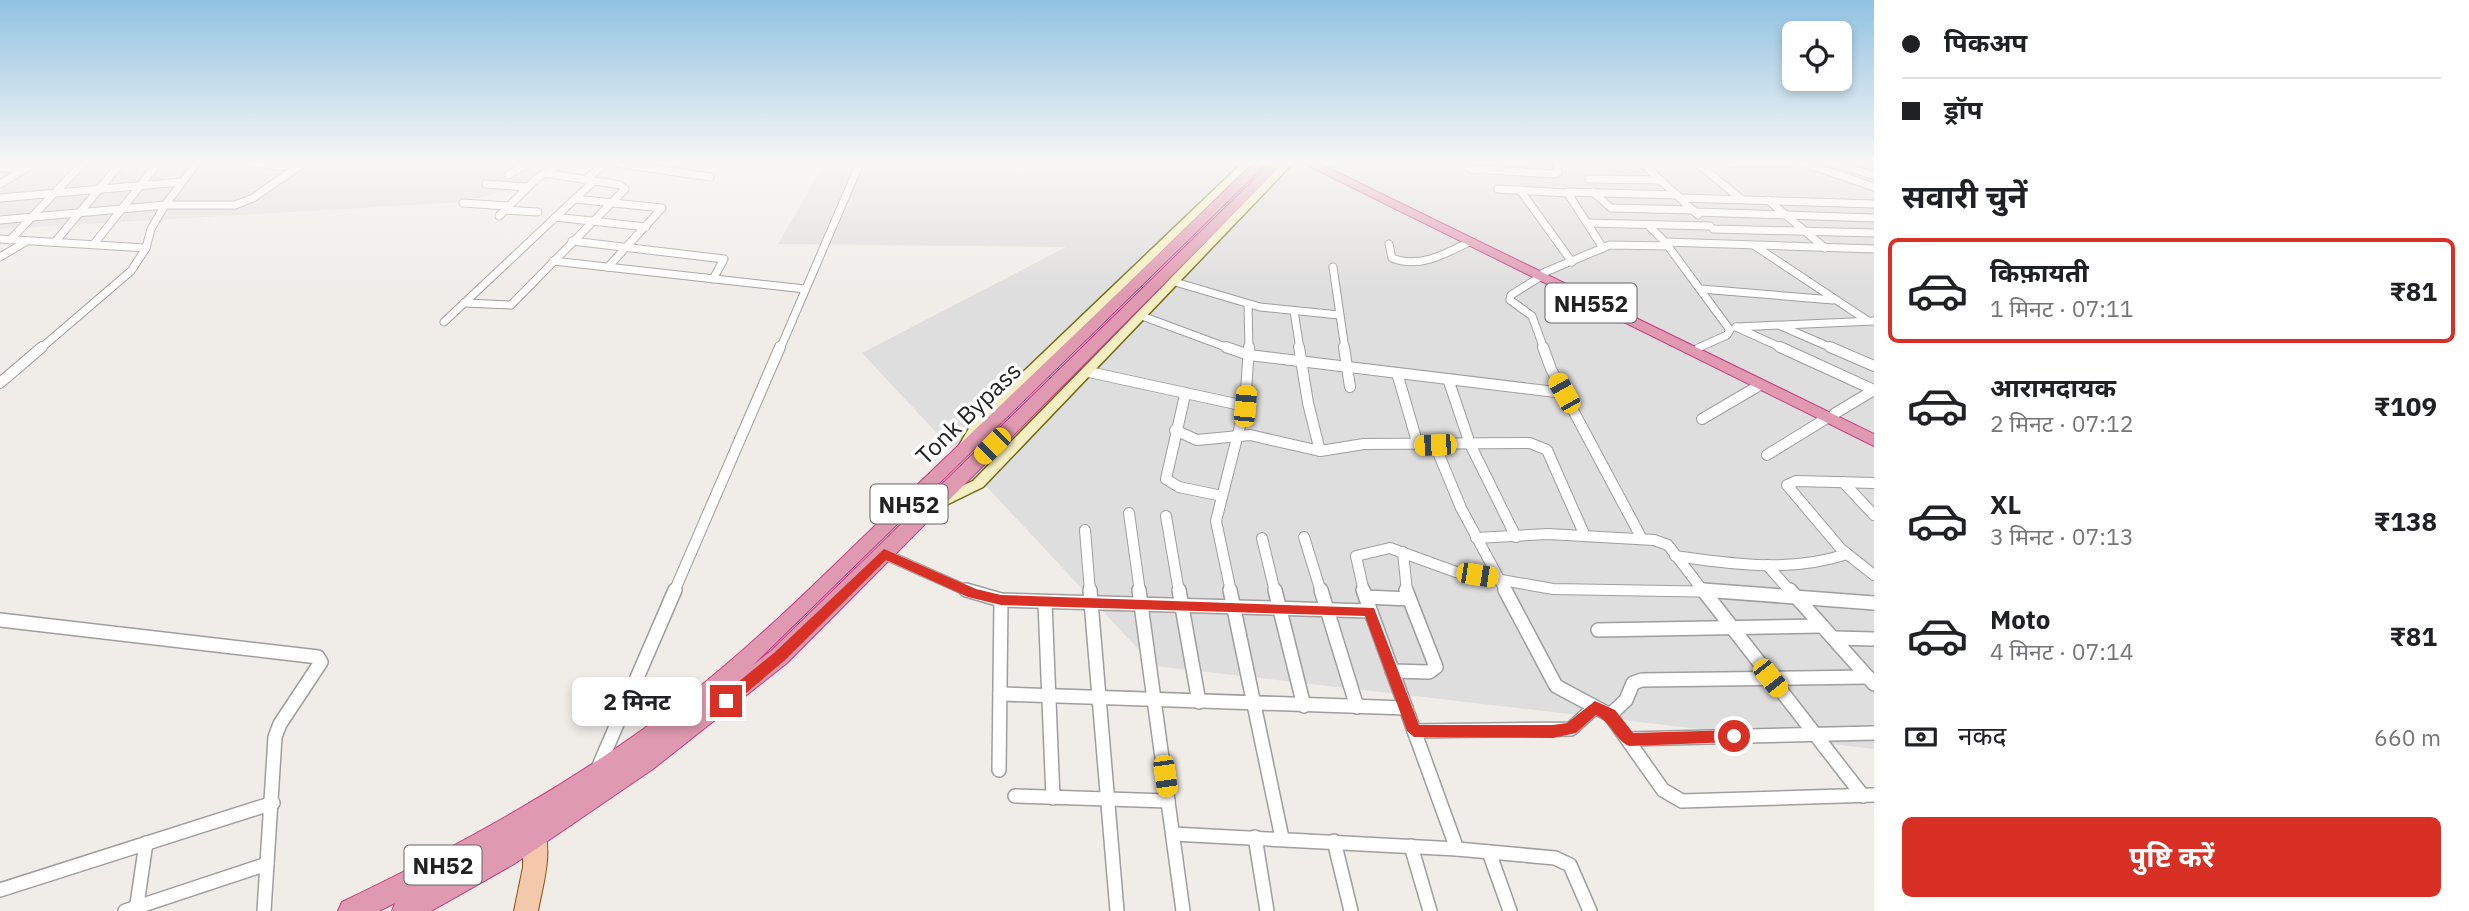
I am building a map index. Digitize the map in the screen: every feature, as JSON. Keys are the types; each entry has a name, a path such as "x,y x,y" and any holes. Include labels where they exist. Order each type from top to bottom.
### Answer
{"highway":[{"name":"Tonk Bypass","path":"534,826 595,775 680,715 726,677 1217,206"},
{"name":"NH52","path":"351,911 470,851 534,826 606,793 692,730 779,657 1241,206"},
{"name":"NH552","path":"1397,206 1469,242 1698,348 1874,441"},
{"name":"NH552","path":"1400,206 1760,386 1874,433"},
{"name":"NH52","path":"405,911 534,826"}],"main road":[{"path":"526,911 535,867 534,826"}],"street":[{"path":"10,240 42,206"},
{"path":"55,242 85,206"},
{"path":"94,244 125,206"},
{"path":"0,220 158,206"},
{"path":"0,383 131,271 146,248 151,229 165,206"},
{"path":"472,206 504,211 538,212"},
{"path":"504,211 509,206"},
{"path":"444,322 568,206"},
{"path":"464,303 509,306 609,206"},
{"path":"608,267 662,208 637,206"},
{"path":"595,775 841,206"},
{"path":"964,450 980,421 1203,206"},
{"path":"934,504 978,484 1246,206"},
{"path":"1531,206 1572,262"},
{"path":"1575,206 1603,248"},
{"path":"1608,206 1611,208 1874,217"},
{"path":"1688,206 1730,246"},
{"path":"1775,206 1826,248"},
{"path":"1858,206 1874,217"},
{"path":"555,218 646,227"},
{"path":"1587,223 1874,233"},
{"path":"1648,225 1667,244 1732,327 1874,390"},
{"path":"0,239 146,248"},
{"path":"0,257 28,241"},
{"path":"572,241 724,259 713,279"},
{"path":"1389,244 1393,260 1401,261 1436,257 1469,242"},
{"path":"1642,539 1551,369 1532,316 1509,298 1542,275 1603,248 1625,244 1874,249"},
{"path":"1755,246 1872,323"},
{"path":"553,261 804,289"},
{"path":"1333,267 1350,387"},
{"path":"1175,282 1248,304 1339,315"},
{"path":"1701,289 1834,300"},
{"path":"1248,304 1250,355 1245,406 1216,521 1216,533 1282,838"},
{"path":"1294,311 1320,451"},
{"path":"1142,316 1183,328 1205,341 1250,355 1564,393"},
{"path":"1732,327 1872,323"},
{"path":"1777,324 1874,366"},
{"path":"1698,348 1727,335 1732,327"},
{"path":"1088,372 1245,406"},
{"path":"1397,373 1418,446"},
{"path":"1448,379 1470,444 1516,537"},
{"path":"1702,419 1760,386"},
{"path":"1767,455 1874,390"},
{"path":"1185,395 1175,430 1167,482 1222,496"},
{"path":"1175,430 1197,440 1239,436 1320,451 1364,444 1418,446 1499,441 1544,447 1586,536"},
{"path":"1435,445 1476,538 1556,686 1610,715 1662,790 1682,801 1868,795"},
{"path":"1874,483 1796,481 1787,485 1847,554 1869,567 1874,575"},
{"path":"1843,482 1874,515"},
{"path":"1129,513 1183,911"},
{"path":"1166,516 1199,702"},
{"path":"1085,530 1117,911"},
{"path":"1476,538 1548,534 1661,541 1813,733 1868,795"},
{"path":"1304,537 1357,707"},
{"path":"1262,538 1304,706"},
{"path":"1457,849 1370,611 1356,556 1379,548 1403,552 1440,568 1553,589 1701,590 1874,603"},
{"path":"1392,671 1429,672 1436,667 1403,582 1403,552"},
{"path":"884,554 973,593 1001,600 1370,611"},
{"path":"1675,556 1767,565 1815,566 1847,554"},
{"path":"1767,565 1871,680"},
{"path":"1366,597 1409,599"},
{"path":"999,770 1001,600"},
{"path":"1045,603 1051,696 1053,798"},
{"path":"0,620 318,657 321,662 316,673 290,708 275,737 273,803 264,911"},
{"path":"1598,630 1822,626"},
{"path":"1833,638 1874,639"},
{"path":"1610,715 1626,699 1633,683 1642,680 1871,680"},
{"path":"1000,694 1406,708"},
{"path":"1414,731 1553,732 1571,729 1595,707"},
{"path":"1629,740 1874,733"},
{"path":"1015,796 1168,801"},
{"path":"0,890 273,803"},
{"path":"1173,834 1457,849 1563,860 1574,873 1590,911"},
{"path":"1255,837 1267,911"},
{"path":"1334,841 1351,911"},
{"path":"132,910 146,843"},
{"path":"1411,846 1430,911"},
{"path":"1489,852 1510,911"},
{"path":"132,910 267,864"}],"shaded area":[{"path":"0,206 404,206 0,229"},
{"path":"800,206 1874,206 1874,749 1154,666 862,353 1066,247 778,244"}],"route":[{"path":"726,701 779,657 884,554 973,593 1001,600 1370,611 1414,731 1553,732 1571,729 1595,707 1610,715 1629,740 1734,736"}]}
